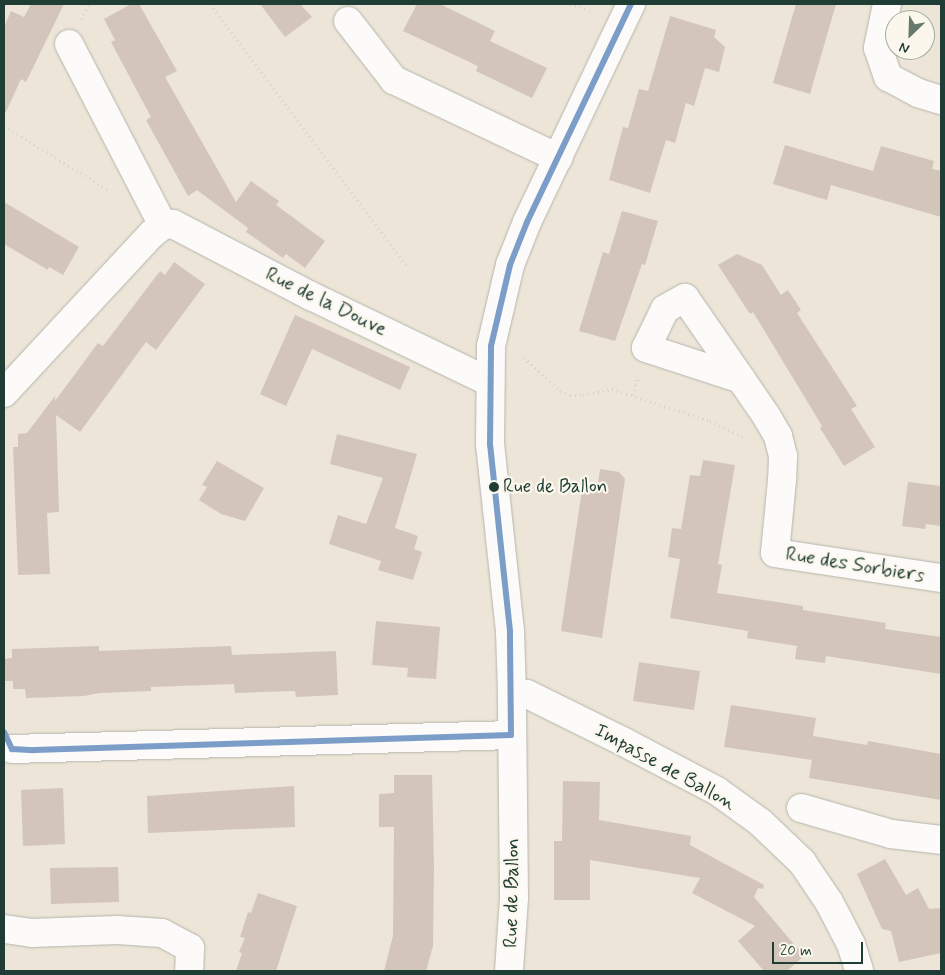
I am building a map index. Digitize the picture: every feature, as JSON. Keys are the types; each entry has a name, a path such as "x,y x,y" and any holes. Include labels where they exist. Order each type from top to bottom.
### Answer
{"street":[{"name":"Rue de Ballon","path":"509,971 514,897 512,692 510,631 490,445 491,346 510,265 527,222 631,4"},
{"path":"887,4 878,48 888,77 918,93 941,100"},
{"path":"348,21 394,80 558,158"},
{"path":"4,393 163,225 68,44"},
{"name":"Rue de la Douve","path":"163,225 173,224 311,296 490,382"},
{"name":"Rue des Sorbiers","path":"741,379 778,436 783,456 776,553 941,578"},
{"name":"Impasse de Ballon","path":"512,692 527,694 624,742 717,791 760,822 802,862 823,894 851,944 859,971"},
{"path":"6,750 511,735"},
{"path":"801,808 891,834 941,840"},
{"path":"4,930 31,933 117,930 162,933 190,948 190,971"}],"path":[{"path":"210,4 407,266"},
{"path":"4,126 116,194"},
{"path":"491,346 523,355 560,391 570,395 583,395 612,389 710,421 783,456"}],"building":[{"path":"31,4 64,4 26,82 21,79 4,116 4,27 11,11 24,17"},
{"path":"131,4 139,4 177,71 165,77 236,202 251,181 279,201 276,205 325,241 305,268 286,254 283,258 246,232 248,228 197,190 188,196 146,120 151,117 111,42 115,40 104,19"},
{"path":"260,4 300,4 312,17 285,37"},
{"path":"417,4 440,4 495,31 490,41 547,68 532,98 476,71 478,66 403,31"},
{"path":"796,4 836,4 810,94 773,83"},
{"path":"670,16 716,30 714,37 725,47 719,72 705,68 694,106 686,103 675,143 666,140 650,193 609,180 623,127 628,128 639,89 648,91"},
{"path":"785,145 873,171 881,146 934,161 932,169 941,171 941,217 831,185 827,200 773,184"},
{"path":"4,202 79,247 63,275 49,267 48,270 4,244"},
{"path":"622,211 658,221 645,265 642,264 615,341 579,331 603,252 609,254"},
{"path":"737,254 762,265 781,295 788,290 801,310 797,313 857,406 851,409 875,447 844,466 753,312 750,314 718,265"},
{"path":"174,262 205,284 156,350 146,342 80,432 56,415 59,512 47,513 50,574 18,575 13,447 18,447 18,434 27,433 55,396 55,401 98,343 103,346 160,271 165,275"},
{"path":"295,315 410,367 400,390 312,349 286,406 260,394"},
{"path":"337,434 417,454 395,528 418,536 414,549 422,552 413,580 378,570 381,561 329,544 338,515 366,524 383,478 330,464"},
{"path":"703,460 735,465 718,564 722,565 717,593 803,606 803,610 886,623 885,629 941,637 941,674 826,656 825,663 795,659 797,646 747,638 748,631 670,618 680,559 668,557 672,528 681,529 690,475 700,476"},
{"path":"217,461 264,488 245,521 221,514 199,500 207,487 202,485"},
{"path":"600,469 619,472 625,479 602,638 561,631 582,490 597,492"},
{"path":"908,482 941,486 941,526 926,524 925,529 902,526"},
{"path":"376,621 440,627 436,679 407,677 408,668 372,665"},
{"path":"99,646 99,651 231,646 232,655 336,651 338,695 296,697 295,691 235,693 234,684 151,687 151,691 26,698 25,689 13,689 13,681 4,681 4,659 12,658 12,649"},
{"path":"639,662 700,671 694,710 633,701"},
{"path":"731,705 816,718 813,736 867,745 868,741 941,754 941,800 809,778 812,760 724,747"},
{"path":"394,775 432,775 433,946 426,971 384,971 393,936 394,827 379,827 379,794 394,793"},
{"path":"563,781 600,782 599,820 691,836 690,845 764,885 763,889 758,888 754,897 804,956 787,971 764,971 738,941 755,926 692,893 700,878 590,860 590,900 554,900 554,841 562,841"},
{"path":"294,786 295,827 148,833 147,796"},
{"path":"63,788 65,844 23,846 21,790"},
{"path":"885,859 906,895 918,888 929,909 941,908 941,953 899,962 891,931 882,929 857,874"},
{"path":"118,867 119,902 51,904 50,868"},
{"path":"258,893 297,906 276,971 236,971 242,953 239,952 245,938 240,937 248,912 251,913"}],"transit line":[{"path":"4,732 12,749 34,750 511,735 510,631 490,445 491,346 510,265 527,222 631,4"}],"place":[{"name":"Rue de Ballon","path":"494,487"}]}
